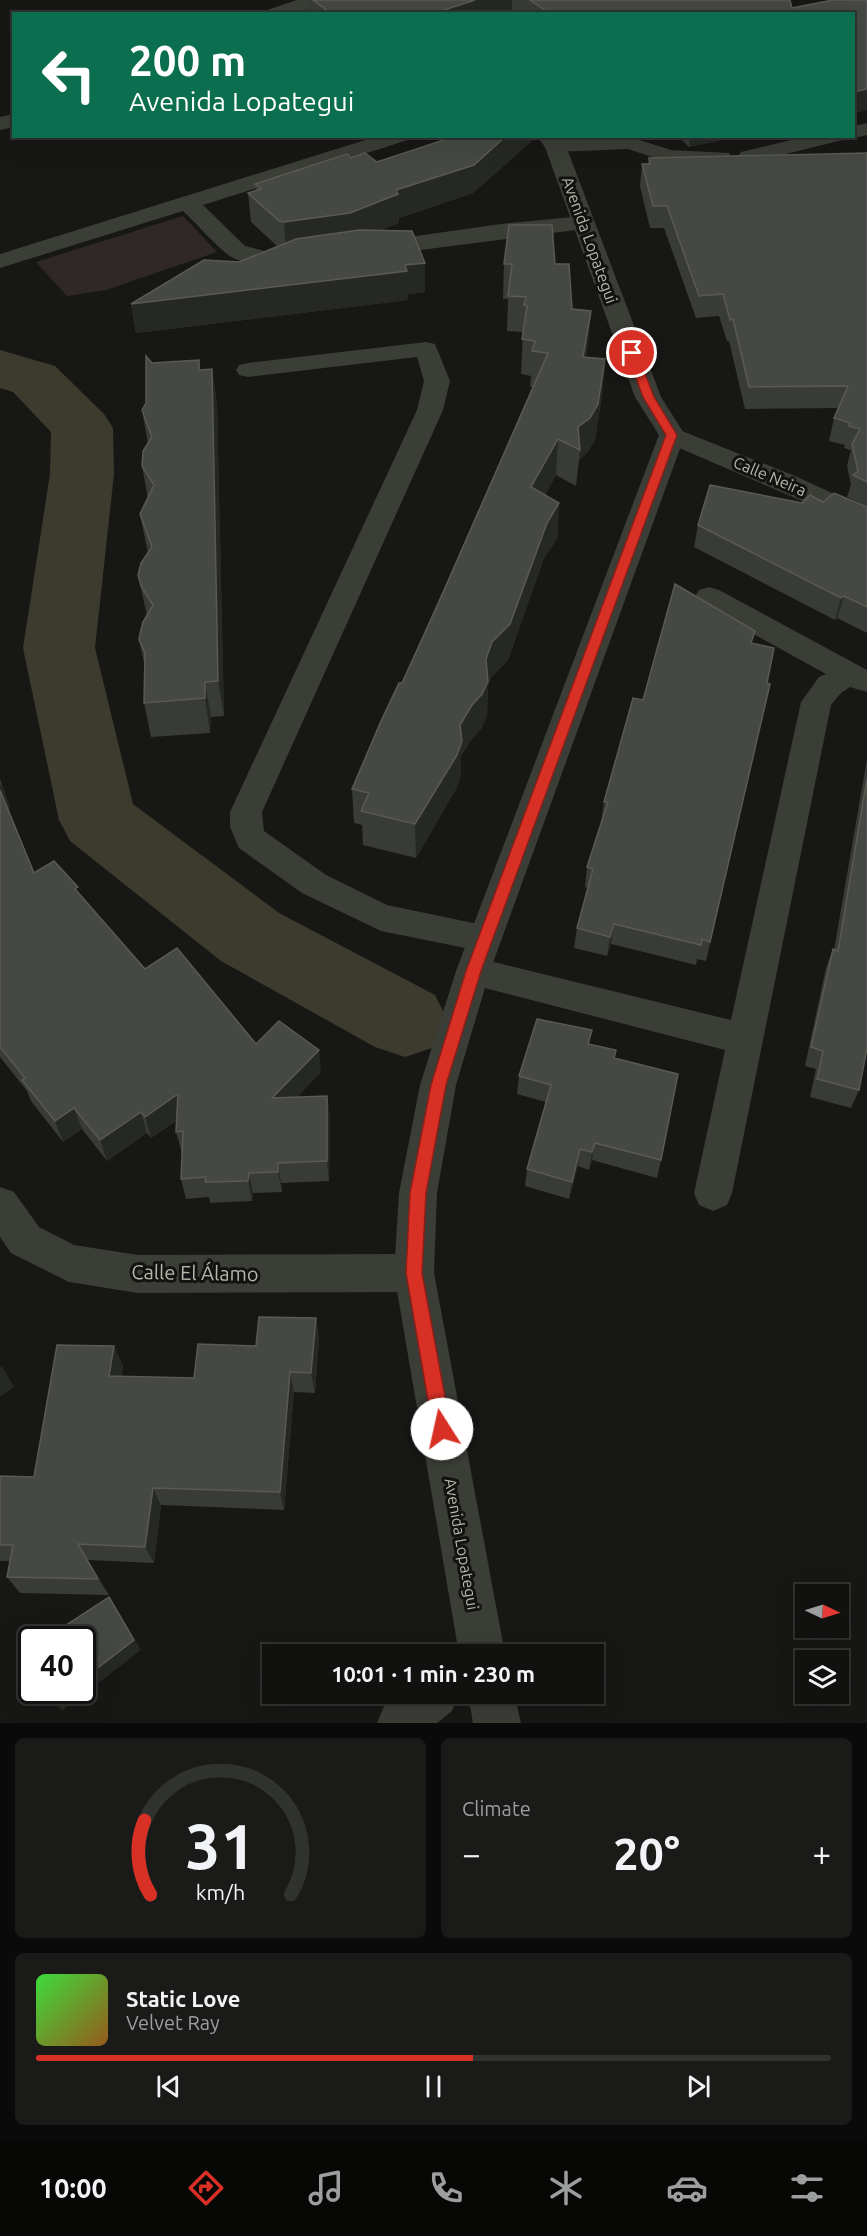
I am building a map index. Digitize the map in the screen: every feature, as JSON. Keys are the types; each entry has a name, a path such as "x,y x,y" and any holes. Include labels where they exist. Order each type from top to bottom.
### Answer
{"street":[{"path":"280,12 316,0"},
{"path":"0,261 189,204 395,138"},
{"path":"551,141 630,143 668,156 685,158 749,157 840,145"},
{"name":"Avenida Lopategui","path":"479,1644 414,1273 418,1193 438,1085 473,971 672,435 648,397 551,141"},
{"path":"189,204 237,251 267,259 316,258"},
{"path":"351,253 501,231 583,223"},
{"path":"248,370 426,349 437,381 430,410 246,812 246,827 252,839 314,884 381,917 485,938"},
{"name":"Calle Neira","path":"672,435 786,482 867,520"},
{"path":"709,597 859,678"},
{"path":"712,1193 816,702 830,685 859,678"},
{"path":"473,971 744,1039"},
{"name":"Calle El Álamo","path":"0,1205 25,1240 69,1263 138,1274 414,1273"},
{"path":"401,1723 423,1704"},
{"name":"Avenida Lopategui","path":"492,1704 497,1723"}],"shaded area":[{"path":"183,216 217,252 106,290 67,296 36,262"}],"building":[{"path":"313,0 475,0 438,12 329,12"},
{"path":"530,0 790,0 792,8 833,0 867,0 867,89 855,92 855,12 548,12"},
{"path":"450,138 504,138 474,165 396,190 398,194 350,213 284,222 279,221 248,193 261,189 255,184 347,154 351,158 365,153 377,162"},
{"path":"867,153 867,482 853,475 858,471 852,444 860,429 834,418 848,386 749,387 733,319 730,320 723,294 699,296 667,206 653,206 642,164 650,164 649,158"},
{"path":"509,225 552,225 555,264 569,264 572,309 591,311 583,357 605,359 598,404 590,418 578,427 580,450 558,439 531,487 559,503 547,523 510,624 492,642 486,659 488,681 482,694 460,725 462,741 457,755 415,824 361,811 369,793 352,789 381,721 399,683 402,683 442,595 548,353 532,351 535,341 522,339 527,306 524,305 526,297 508,296 512,264 504,264"},
{"path":"359,230 412,231 425,263 405,265 407,271 131,304 204,260 239,262 296,239"},
{"path":"146,356 152,363 199,360 199,370 212,369 218,681 205,682 205,698 144,703 145,653 139,640 143,622 153,605 141,586 138,575 141,563 152,547 140,514 154,485 142,466 143,451 152,437 142,410 146,403"},
{"path":"710,485 802,503 810,495 823,502 834,493 867,507 867,607 844,596 841,598 698,525"},
{"path":"675,584 755,631 751,643 774,648 767,683 770,684 710,942 702,939 701,945 614,924 610,937 577,928 593,869 587,867 608,802 604,802 633,698 643,700"},
{"path":"867,778 867,1048 859,1090 817,1079 823,1051 811,1047 833,949 838,951"},
{"path":"0,790 34,873 54,861 78,887 75,889 145,969 177,948 256,1044 279,1021 319,1050 272,1098 327,1096 327,1161 278,1163 278,1172 249,1173 248,1181 205,1182 206,1177 181,1179 183,1131 176,1132 178,1094 145,1117 141,1112 100,1140 74,1108 55,1121 22,1080 25,1078 0,1047"},
{"path":"537,1019 592,1030 588,1044 616,1050 614,1058 678,1074 661,1160 595,1143 592,1152 580,1149 572,1182 527,1169 551,1085 519,1076"},
{"path":"259,1317 316,1318 311,1373 290,1372 280,1492 153,1488 145,1547 78,1544 98,1579 7,1577 13,1545 0,1545 0,1476 34,1477 57,1345 114,1346 109,1376 194,1378 198,1344 256,1346"},
{"path":"109,1597 134,1640 96,1669 96,1626 65,1626"}],"waterway":[{"path":"0,368 34,379 82,428 82,474 59,648 98,820 250,937 405,1021"}],"route":[{"path":"442,1429 414,1273 418,1193 438,1085 473,971 672,435 648,397 632,353"}]}
